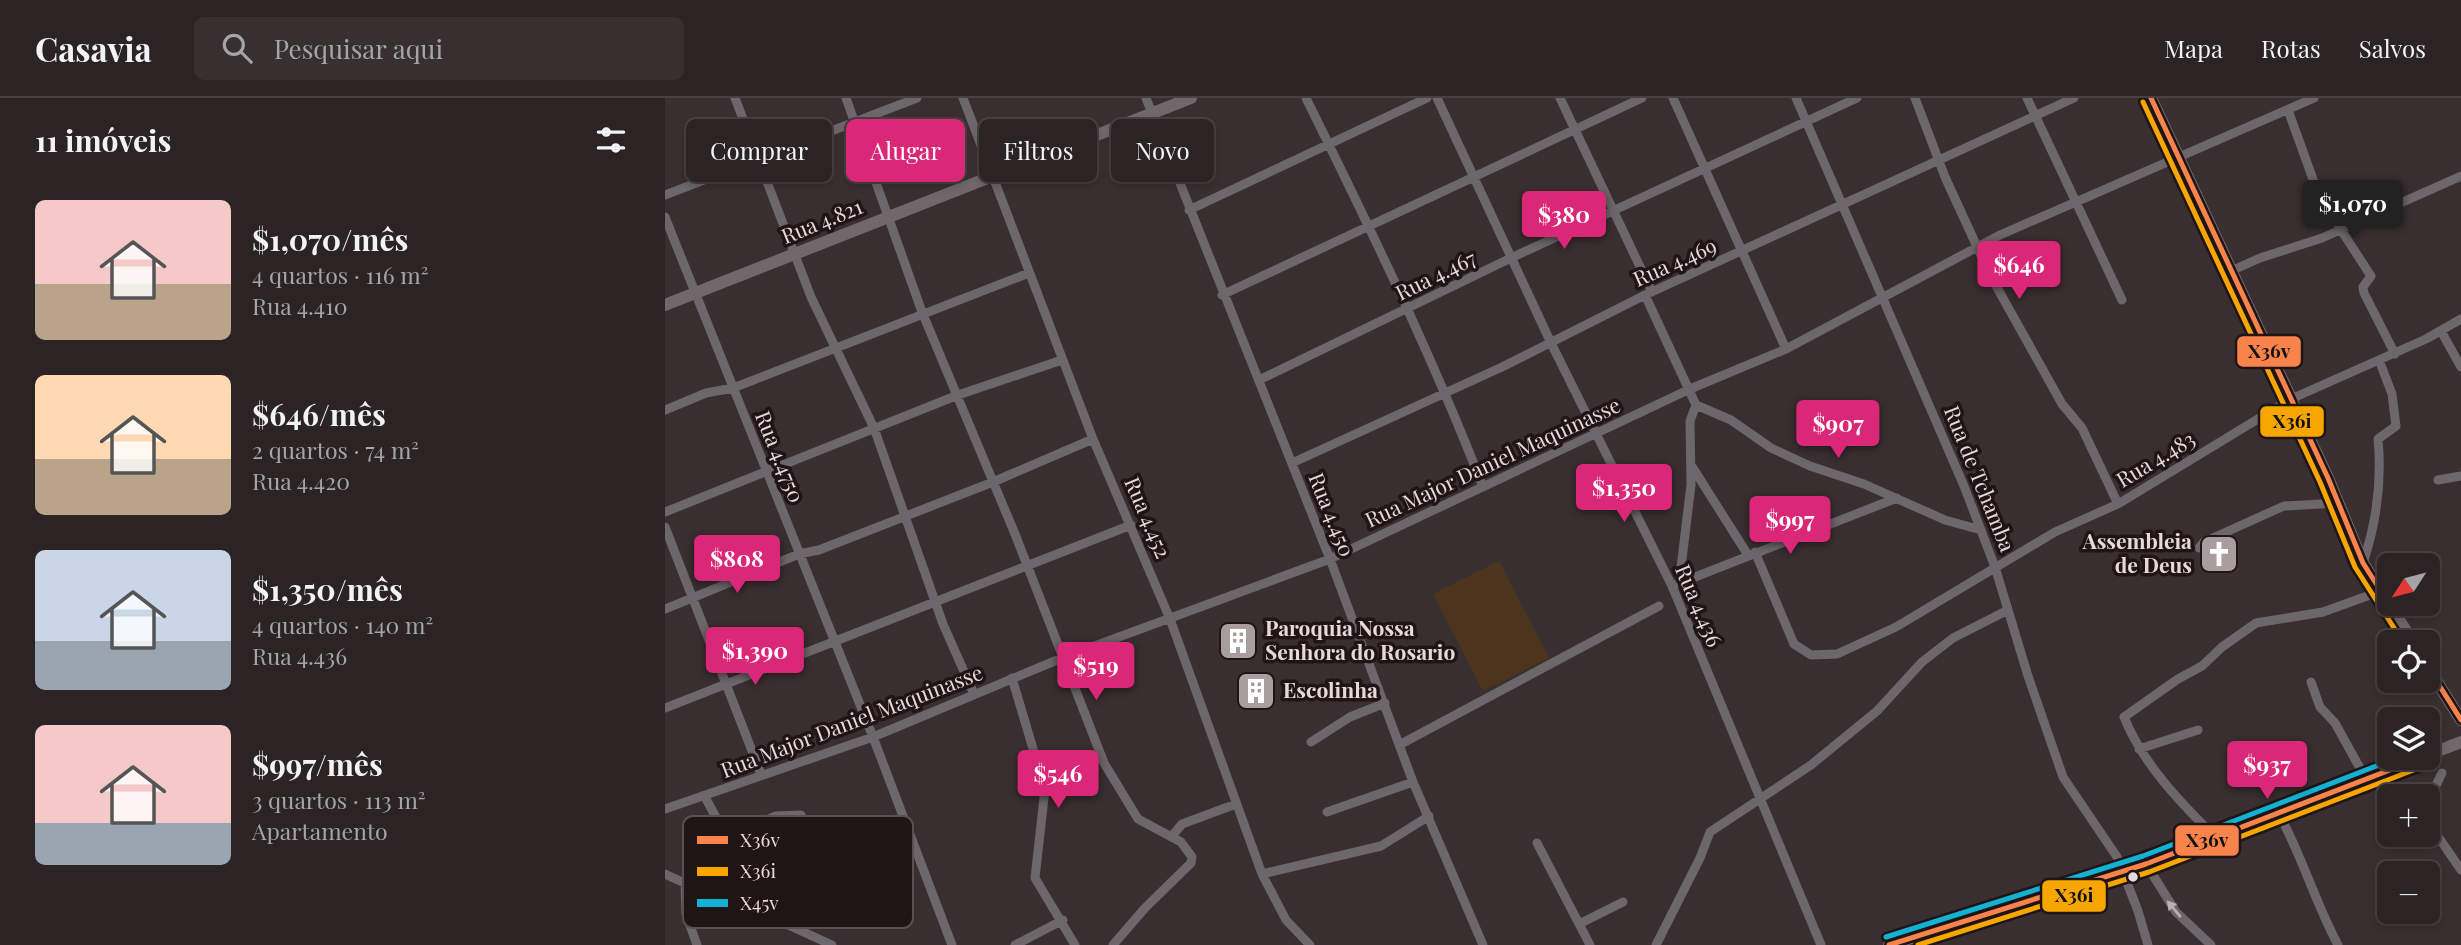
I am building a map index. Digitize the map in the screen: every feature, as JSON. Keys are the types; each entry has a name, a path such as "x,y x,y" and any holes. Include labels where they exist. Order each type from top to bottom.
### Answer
{"street":[{"path":"735,98 743,119"},
{"path":"846,98 854,119"},
{"path":"860,119 917,98"},
{"name":"Rua 4.452","path":"963,98 979,138"},
{"name":"Rua 4.450","path":"1146,98 1222,295 1331,559 1413,782 1483,945"},
{"name":"Rua 4.821","path":"1097,136 1191,98"},
{"path":"1306,98 1371,228 1447,392 1483,487"},
{"path":"1189,210 1427,98"},
{"name":"Rua 4.436","path":"1437,98 1513,257 1551,344 1676,585 1760,800 1821,945"},
{"path":"1560,98 1616,211 1696,405 1690,421 1689,513 1676,585"},
{"path":"1222,295 1371,228 1642,98"},
{"path":"1673,98 1786,349"},
{"name":"Rua de Tchamba","path":"1796,98 1981,530 2063,777 2079,804 2106,839 2124,872 2148,945"},
{"name":"Rua 4.467","path":"1259,380 1513,257 1857,98"},
{"path":"1915,98 1977,246 2009,313 2063,404 2082,428 2118,504"},
{"path":"2027,98 2077,199 2122,300"},
{"name":"Rua 4.469","path":"1292,463 1551,344 1649,294 2074,98"},
{"path":"2151,98 2291,399 2363,563 2377,585"},
{"name":"Rua Major Daniel Maquinasse","path":"665,809 873,737 1062,658 1331,559 1690,389 1786,349 1977,246 2077,199 2288,110 2298,101 2314,98"},
{"path":"2288,110 2319,196 2371,276 2363,287 2364,293 2395,354"},
{"path":"2231,271 2342,229 2461,176"},
{"path":"665,195 701,182"},
{"path":"766,182 793,254 874,428 936,603 974,694"},
{"path":"875,182 922,312 1102,757 1132,812 1157,830 1172,836 1189,850 1193,860 1113,945"},
{"name":"Rua 4.821","path":"665,305 979,182"},
{"name":"Rua 4.452","path":"996,182 1093,439 1170,619 1262,874 1286,920 1310,945"},
{"name":"Rua 4.4750","path":"665,217 835,640 901,816"},
{"path":"665,410 706,393 733,388 922,312 1029,273"},
{"name":"Rua 4.483","path":"1691,465 1752,554 1785,627 1803,651 1811,655 1837,654 1874,638 2056,532 2118,504 2291,399 2395,354 2461,318"},
{"path":"2441,331 2461,367"},
{"path":"665,512 874,428 1062,359"},
{"path":"2363,563 2375,516 2380,468 2378,439 2396,426 2392,394 2379,360"},
{"path":"1696,405 1731,420 1771,448 1945,520 1981,530"},
{"path":"665,609 799,554 819,550 905,517 1093,439"},
{"path":"2438,480 2461,476"},
{"path":"1676,585 1897,498"},
{"path":"2199,548 2204,542 2284,506 2338,503"},
{"path":"665,708 1131,525"},
{"path":"665,527 695,597 761,775"},
{"path":"2215,837 2172,792 2140,749 2124,717 2178,678 2202,666 2243,631 2267,620 2323,612 2377,592"},
{"path":"1401,744 1659,606"},
{"path":"1656,945 1700,858 1707,835 1811,765 1877,711 1922,662 1940,648 1965,630 2008,610"},
{"path":"1012,678 1045,789 1035,878 1063,920 1075,945"},
{"path":"2311,682 2320,707 2335,723 2366,779"},
{"path":"2440,687 2461,720"},
{"path":"1311,743 1350,717 1385,703"},
{"path":"2140,749 2198,730"},
{"path":"2440,750 2461,742"},
{"path":"1041,770 1102,757"},
{"path":"1889,945 2124,872 2390,770"},
{"path":"2437,784 2442,773"},
{"path":"1327,812 1413,782"},
{"path":"705,797 715,816"},
{"path":"1172,836 1182,824 1236,804"},
{"path":"780,816 788,813 800,816"},
{"path":"2279,814 2302,860 2320,912 2338,945"},
{"path":"1262,874 1381,846 1429,816"},
{"path":"2440,839 2461,870"},
{"path":"1537,843 1590,945"},
{"name":"Rua 4.4750","path":"913,847 952,945"},
{"path":"2146,864 2176,912 2211,945"},
{"path":"665,874 683,880"},
{"path":"1579,924 1623,902"},
{"path":"1015,945 1063,920"},
{"path":"691,928 697,945"},
{"path":"796,928 832,945"}],"shaded area":[{"path":"1499,561 1549,658 1483,691 1433,594"}],"transit line":[{"name":"X36v","path":"2151,98 2328,478 2363,563 2377,585"},
{"name":"X36i","path":"2143,102 2320,482 2355,567 2395,630"},
{"name":"X36v","path":"2440,687 2461,720"},
{"name":"X45v","path":"1886,937 2143,856 2377,766"},
{"name":"X36v","path":"1889,945 2146,864 2390,770"},
{"name":"X36i","path":"1918,945 2149,872 2414,770"}],"place":[{"name":"Assembleia de Deus","path":"2219,554"},
{"name":"Paroquia Nossa Senhora do Rosario","path":"1238,641"},
{"name":"Escolinha","path":"1256,691"}]}
